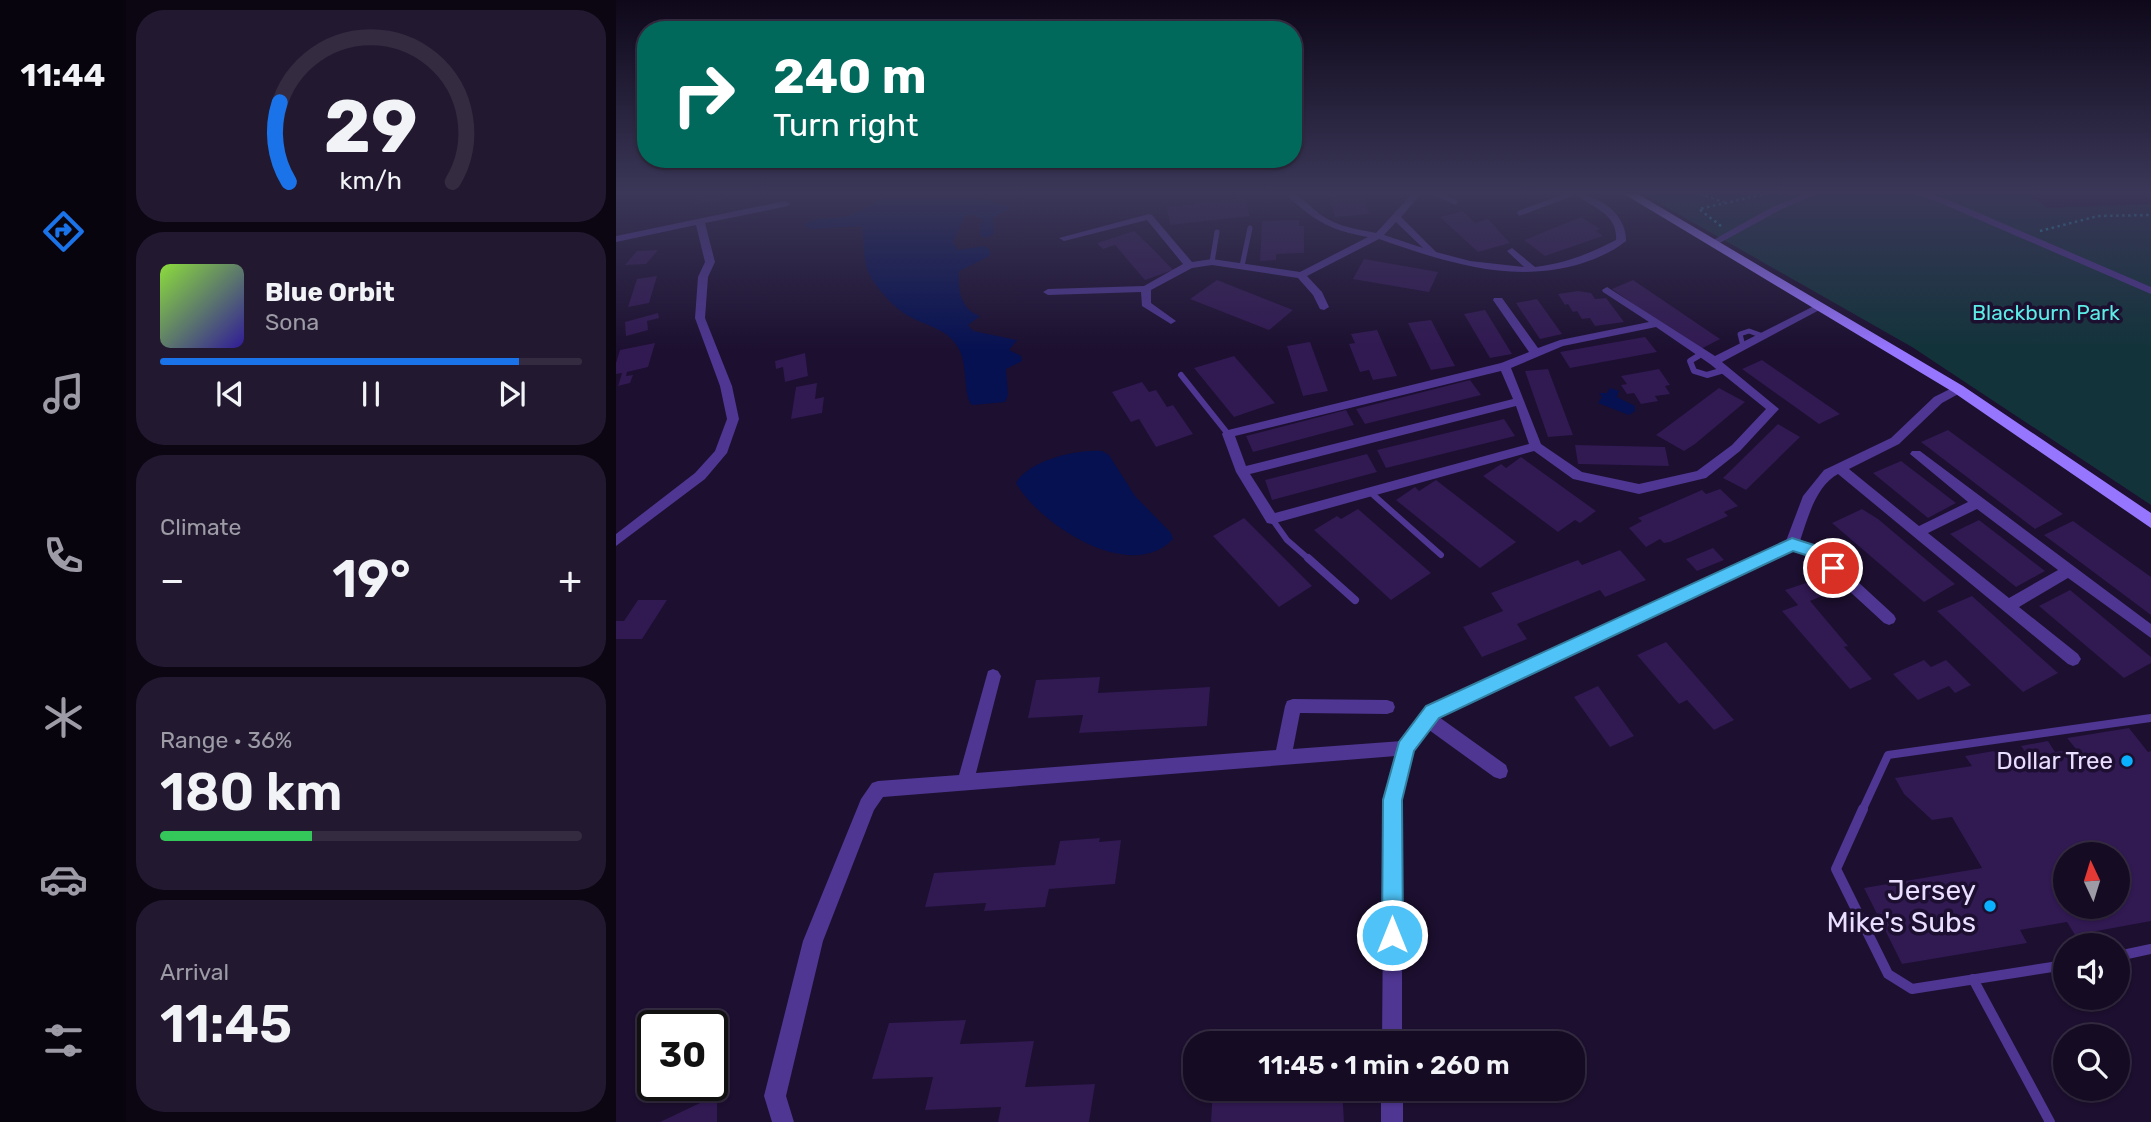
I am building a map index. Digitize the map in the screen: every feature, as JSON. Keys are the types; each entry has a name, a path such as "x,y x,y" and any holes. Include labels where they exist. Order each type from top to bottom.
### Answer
{"main road":[{"path":"1719,246 1958,389 2151,522"}],"street":[{"path":"616,541 700,476 721,453 733,419 726,386 700,318 703,277 710,262 706,246"},
{"path":"1173,246 1189,265"},
{"path":"1048,292 1146,289 1189,265 1212,262 1301,275 1358,246"},
{"path":"1408,246 1474,267 1534,270 1569,265 1613,246"},
{"path":"1426,246 1436,256"},
{"path":"2049,246 2151,291"},
{"path":"1512,251 1534,270"},
{"path":"1301,275 1318,294 1324,307"},
{"path":"1146,289 1146,304 1171,321"},
{"path":"1504,366 1536,446 1578,476 1639,489 1701,475 1736,448 1773,409 1708,357 1607,290"},
{"path":"1498,300 1536,353"},
{"path":"1708,357 1743,346 1819,307"},
{"path":"1536,446 1272,519 1242,472 1228,434 1504,366 1560,343 1658,323"},
{"path":"1792,544 1810,496 1829,472 1895,441 1938,400 1958,389"},
{"path":"1242,472 1520,401"},
{"path":"1916,454 2151,632"},
{"path":"1839,468 2073,659"},
{"path":"1918,532 1978,503"},
{"path":"1392,1031 1393,800 1406,748 1433,712 1792,544 1815,551 1889,619"},
{"path":"2008,606 2069,571"},
{"path":"966,780 993,676"},
{"path":"1283,757 1293,706 1387,707"},
{"path":"1427,719 1500,771"},
{"path":"783,1122 775,1096 813,941 867,805 878,789 966,780 1406,748"},
{"path":"1392,1101 1392,1122"}],"lane":[{"path":"1212,262 1215,246"},
{"path":"1242,266 1246,246"},
{"path":"1708,357 1690,362 1694,371 1707,375 1724,370"},
{"path":"1181,375 1228,434"},
{"path":"1370,492 1441,555"},
{"path":"1272,519 1287,540 1355,600"},
{"path":"2053,966 1912,989 1888,974 1836,869 1888,755 2151,718"},
{"path":"2130,953 2151,949"},
{"path":"1973,979 2050,1122"}],"green space":[{"name":"Blackburn Park","path":"1735,246 2151,246 2151,505 1912,347"}],"shaded area":[{"path":"864,246 956,246 958,250 985,246 990,250 990,256 959,271 959,285 964,304 980,316 968,325 973,331 1017,340 1009,350 1021,356 1022,361 1006,369 1008,395 1005,402 972,405 967,395 964,363 954,341 940,330 901,311 873,280 866,264"},
{"path":"1610,388 1619,391 1617,397 1635,406 1635,411 1629,415 1598,403 1602,397 1599,393 1607,393"},
{"path":"1102,451 1109,455 1135,496 1171,533 1173,539 1155,551 1134,555 1111,552 1088,544 1045,516 1016,483 1022,475 1043,462 1068,454"}],"building":[{"path":"1116,246 1150,246 1173,270 1145,280"},
{"path":"1261,246 1304,246 1304,253 1276,254 1276,260 1260,261"},
{"path":"1472,246 1498,246 1478,252"},
{"path":"1532,246 1573,246 1545,256"},
{"path":"658,250 646,264 625,265 637,251"},
{"path":"1364,259 1438,272 1429,292 1353,279"},
{"path":"657,276 649,303 628,307 637,279"},
{"path":"1217,280 1293,310 1269,330 1190,299"},
{"path":"1633,280 1720,339 1699,350 1612,289"},
{"path":"1578,291 1591,293 1595,299 1606,298 1624,322 1595,326 1590,318 1582,319 1577,311 1573,312 1568,304 1565,305 1558,294"},
{"path":"1537,299 1562,334 1540,339 1516,303"},
{"path":"1485,310 1512,354 1490,358 1464,314"},
{"path":"658,313 659,318 647,321 648,330 626,336 625,322"},
{"path":"1431,320 1455,366 1431,370 1408,323"},
{"path":"1377,330 1397,376 1373,380 1369,370 1360,372 1349,344 1355,343 1351,334"},
{"path":"1645,337 1657,352 1570,368 1560,352"},
{"path":"1310,342 1328,391 1303,396 1287,346"},
{"path":"655,343 648,367 627,372 626,376 633,375 630,383 618,386 622,373 616,374 616,363 620,350"},
{"path":"805,353 808,376 785,382 783,367 776,369 775,361"},
{"path":"1234,356 1275,403 1234,417 1194,368"},
{"path":"1762,360 1840,414 1819,424 1742,369"},
{"path":"1548,369 1573,435 1548,437 1525,371"},
{"path":"1659,369 1670,385 1665,386 1670,394 1655,396 1658,401 1641,404 1634,393 1627,394 1621,385 1627,384 1621,376"},
{"path":"1470,380 1481,395 1365,424 1356,409"},
{"path":"1142,382 1149,392 1156,390 1167,407 1173,405 1193,434 1156,447 1139,419 1131,422 1112,392"},
{"path":"817,383 815,399 824,397 822,413 791,419 796,387"},
{"path":"1719,388 1745,402 1695,444 1684,451 1656,435"},
{"path":"1346,410 1354,425 1253,452 1246,436"},
{"path":"1504,419 1515,436 1386,468 1377,450"},
{"path":"1778,424 1800,437 1746,490 1723,478"},
{"path":"1948,430 2063,514 2035,529 1921,442"},
{"path":"1575,445 1665,447 1669,466 1578,464"},
{"path":"1367,454 1377,472 1272,500 1265,480"},
{"path":"1521,457 1596,511 1580,523 1575,520 1558,532 1483,476 1501,464 1506,468"},
{"path":"1901,461 1956,503 1928,518 1873,473"},
{"path":"1436,480 1516,542 1480,568 1396,500 1415,487 1419,491"},
{"path":"1720,489 1738,506 1724,512 1728,516 1670,542 1664,543 1660,539 1646,547 1629,528 1642,521 1638,518 1702,490 1706,494"},
{"path":"1358,509 1431,573 1391,600 1314,530 1337,516 1341,519"},
{"path":"1862,509 1878,519 1955,584 1924,602 1832,523"},
{"path":"1244,518 1312,586 1279,607 1213,536"},
{"path":"1979,520 2045,571 2016,587 1950,534"},
{"path":"2073,521 2151,577 2151,615 2044,535"},
{"path":"1713,548 1724,560 1697,571 1686,559"},
{"path":"1620,550 1646,580 1605,597 1600,590 1517,624 1527,639 1482,657 1463,627 1503,611 1491,593 1578,560 1582,565"},
{"path":"1809,582 1822,596 1810,601 1872,679 1850,689 1782,611 1798,605 1785,590"},
{"path":"2070,590 2151,657 2151,663 2124,678 2039,606"},
{"path":"1972,596 2058,673 2023,692 1937,611"},
{"path":"638,600 667,600 642,639 616,639 616,621 624,621"},
{"path":"1666,642 1734,720 1714,730 1687,700 1679,704 1637,655"},
{"path":"1924,660 1931,667 1946,660 1971,685 1955,693 1949,686 1918,700 1893,674"},
{"path":"1100,677 1098,693 1210,687 1207,726 1079,733 1083,715 1028,718 1036,680"},
{"path":"1598,686 1634,736 1610,747 1574,697"},
{"path":"2129,728 2148,752 2151,751 2151,921 2086,933 2074,933 2067,922 2020,930 2027,943 1902,964 1864,888 1982,868 1952,817 1932,820 1904,794 1895,778 1972,766 1965,756 1994,751 2002,762 2029,757 2021,746 2048,741 2055,752 2076,749 2067,738"},
{"path":"1100,838 1099,842 1121,840 1115,884 1049,889 1045,907 984,911 986,903 925,907 934,873 1055,865 1060,841"},
{"path":"966,1020 960,1044 1034,1041 1025,1087 1095,1084 1089,1122 998,1122 1001,1107 925,1110 933,1077 872,1079 889,1023"},
{"path":"704,1101 717,1101 717,1122 660,1122"},
{"path":"1212,1101 1343,1101 1344,1122 1211,1122"}],"place":[{"name":"Dollar Tree","path":"2127,761"},
{"name":"Jersey Mike's Subs","path":"1990,906"}],"route":[{"path":"1392,935 1393,800 1406,748 1433,712 1792,544 1815,551 1833,568"}]}
